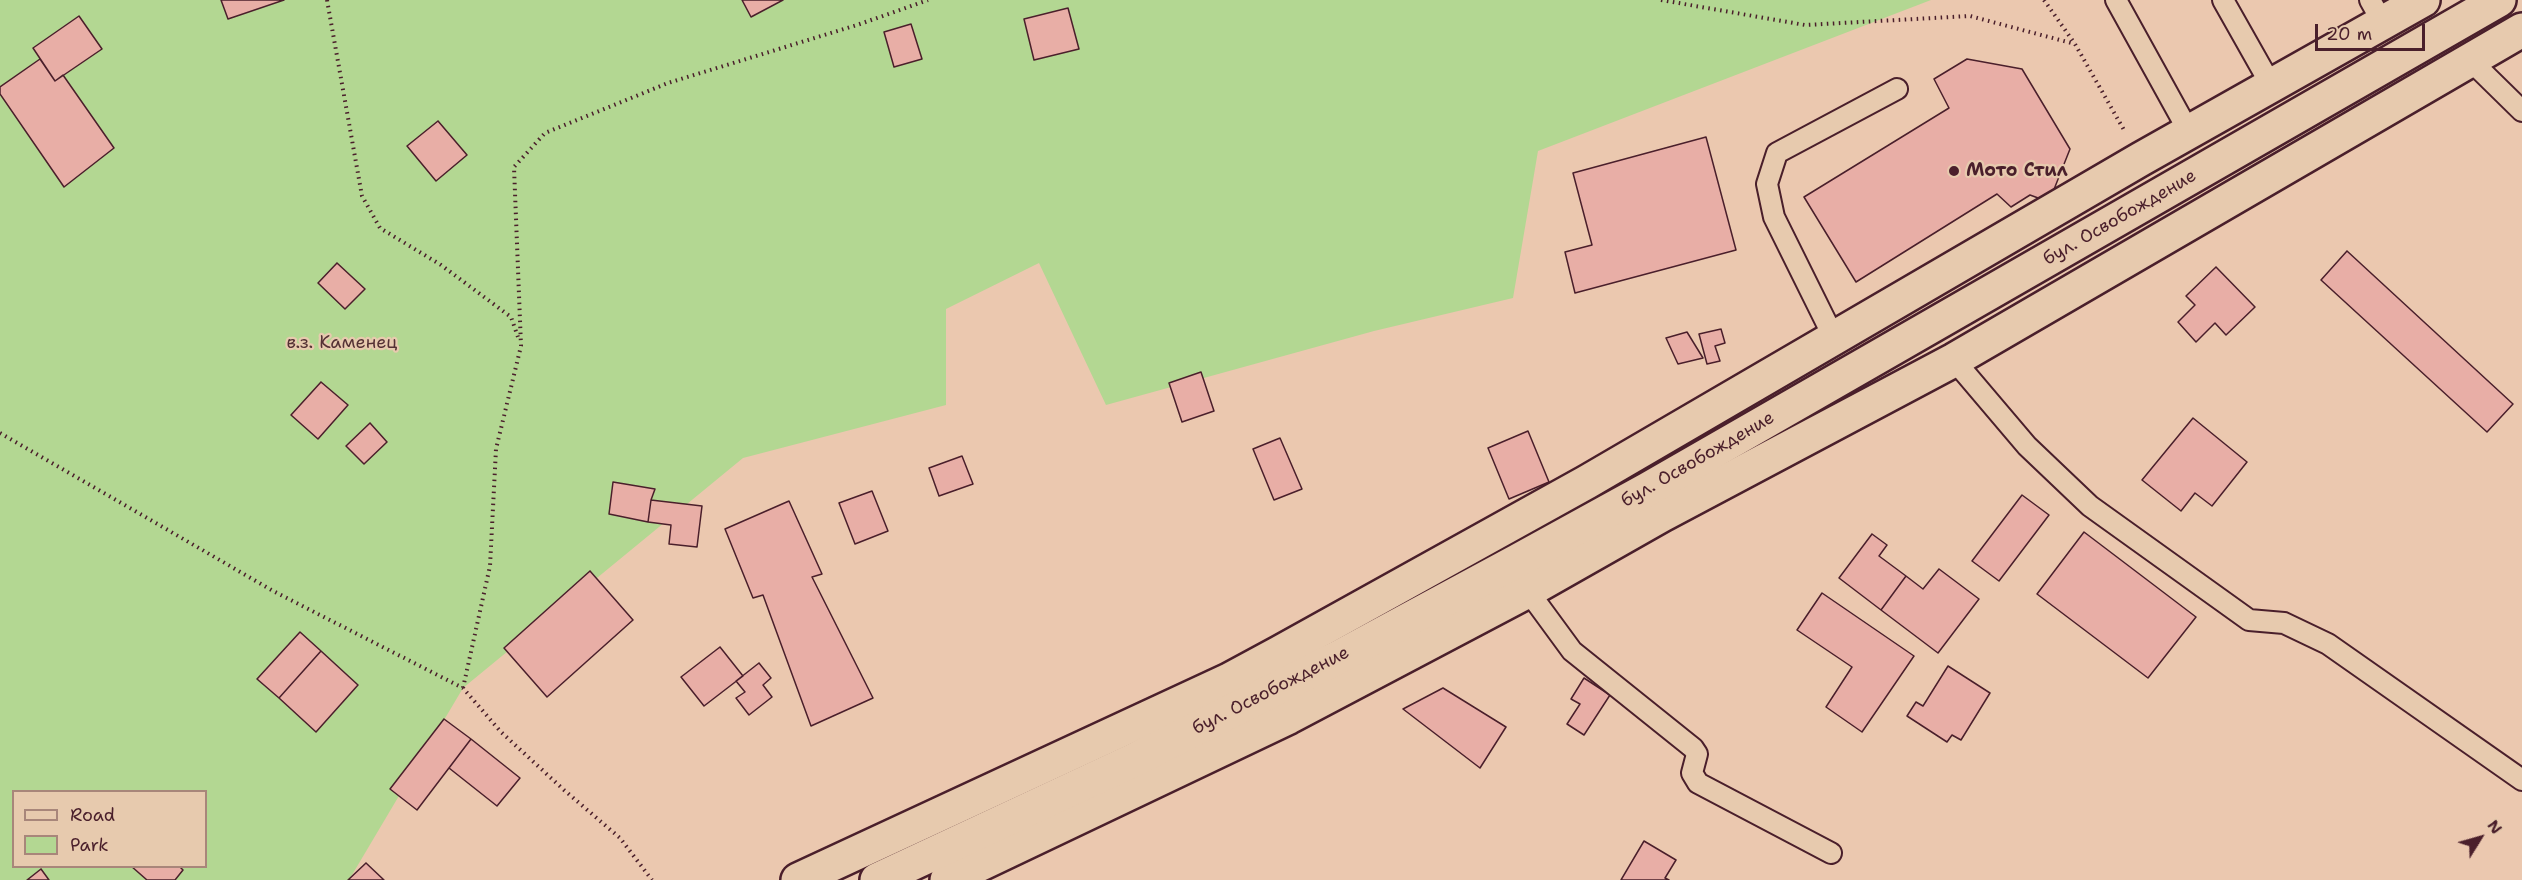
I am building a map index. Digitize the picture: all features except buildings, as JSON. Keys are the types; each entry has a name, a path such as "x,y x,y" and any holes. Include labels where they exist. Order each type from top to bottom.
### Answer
{"street":[{"path":"798,880 1228,680 1587,482 2271,85 2377,11 2423,0"},
{"name":"бул. Освобождение","path":"877,880 1146,753 1337,658 1508,566 1658,483 2499,0"},
{"path":"947,880 1289,717 1528,591 1662,515 1954,360 2522,30"}],"lane":[{"path":"2116,0 2189,132"},
{"path":"2223,0 2271,85"},
{"path":"2470,60 2522,111"},
{"path":"1834,338 1774,217 1767,184 1777,153 1897,89"},
{"path":"1954,360 2027,446 2090,507 2249,620 2284,623 2328,644 2522,780"},
{"path":"1528,591 1572,651 1694,748 1697,754 1692,773 1698,783 1831,853"}],"path":[{"path":"327,0 362,196 366,204 380,228 441,265 511,317 521,346"},
{"path":"463,688 490,566 496,449 521,346 514,167 545,133 668,83 857,25 928,0"},
{"path":"1661,0 1805,25 1970,16 2075,44"},
{"path":"2044,0 2075,44 2140,159"},
{"path":"0,433 275,592 463,688 501,732 620,838 652,880"}],"green space":[{"name":"в.з. Каменец","path":"0,0 1931,0 1538,151 1513,298 1374,331 1106,405 1039,263 946,309 946,405 743,458 463,688 349,880 0,880"}],"place":[{"name":"Мото Стил","path":"1954,171"}]}
